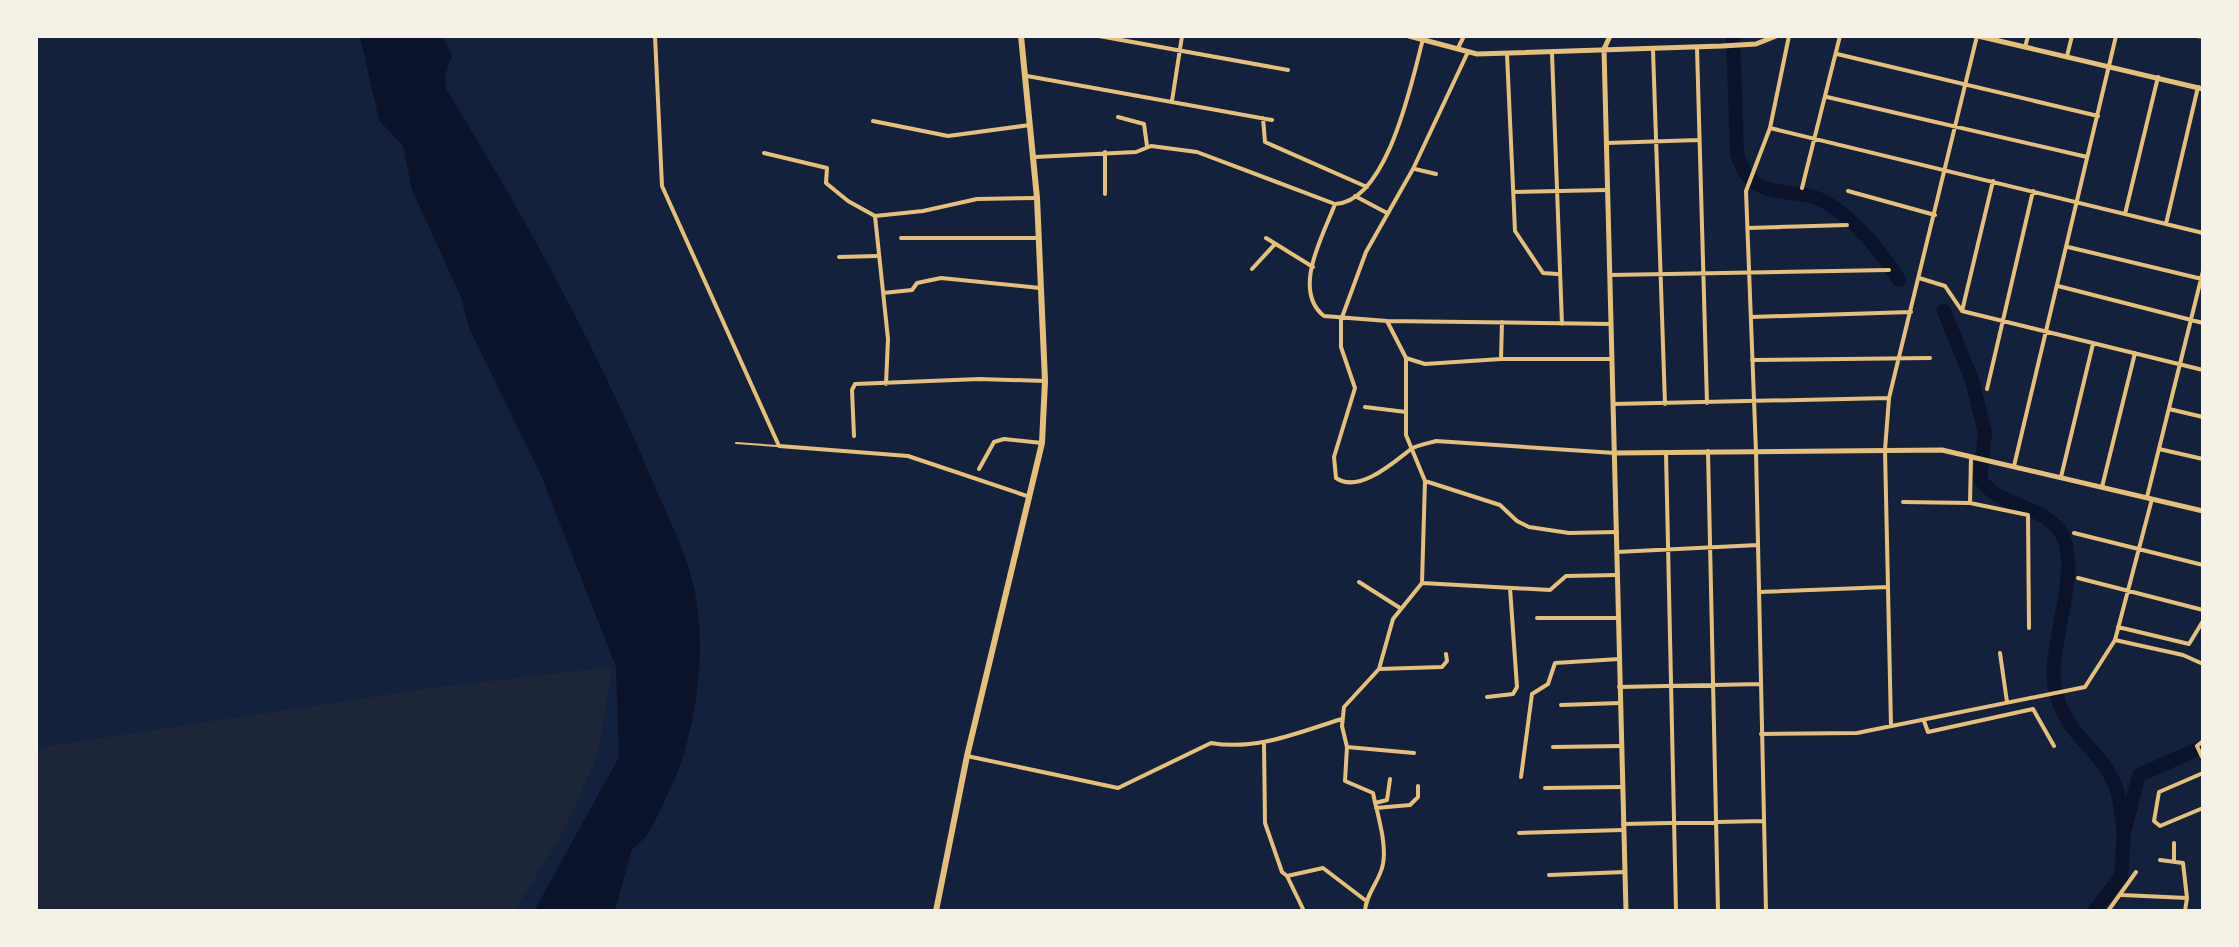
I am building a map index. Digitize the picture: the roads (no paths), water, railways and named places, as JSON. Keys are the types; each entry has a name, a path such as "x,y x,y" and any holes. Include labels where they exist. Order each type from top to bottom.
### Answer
{"main road":[{"path":"936,911 967,756 1042,443 1045,381 1035,157 1021,36"}],"street":[{"path":"655,36 662,186 779,446 908,456 1030,497"},
{"path":"1099,36 1180,48 1288,70"},
{"path":"1172,101 1182,36"},
{"path":"1409,36 1467,54 1697,48 1744,45 1776,36"},
{"path":"1457,51 1464,36"},
{"path":"1610,36 1604,49 1626,911"},
{"path":"1766,911 1747,187 1770,128 1789,36"},
{"path":"1802,188 1840,36"},
{"path":"1891,726 1885,450 1889,398 1977,36 2200,88 2166,224"},
{"path":"2025,47 2028,36"},
{"path":"2067,56 2072,36"},
{"path":"2014,466 2116,36"},
{"path":"1035,157 1136,152 1147,146 1207,154 1335,204 1367,187 1402,120 1423,39"},
{"path":"1697,48 1707,403"},
{"path":"1653,50 1665,404"},
{"path":"1552,53 1562,324"},
{"path":"1467,54 1413,169 1358,269 1341,320 1341,347 1355,388 1334,457 1336,478 1340,482 1357,482 1401,460 1411,449 1447,441 1615,453 1942,450 2203,511"},
{"path":"1507,54 1516,233 1543,273 1558,274"},
{"path":"1837,54 2098,116"},
{"path":"1027,76 1272,120"},
{"path":"2125,214 2158,76"},
{"path":"1827,97 2087,157"},
{"path":"1118,117 1144,124 1147,146"},
{"path":"1263,118 1265,142 1367,187"},
{"path":"873,121 948,136 1033,125"},
{"path":"1770,128 2203,233"},
{"path":"1607,143 1699,140"},
{"path":"1105,152 1105,194"},
{"path":"764,153 827,168 826,183 848,201 875,216 923,211 977,199 1037,198"},
{"path":"1413,169 1436,174"},
{"path":"1962,311 1993,181"},
{"path":"1513,192 1608,190"},
{"path":"1848,191 1935,215"},
{"path":"1987,389 2033,191"},
{"path":"1355,196 1387,213"},
{"path":"1335,204 1313,267 1312,302 1324,316 1341,320 1611,324"},
{"path":"875,216 889,353 886,384"},
{"path":"1749,228 1847,225"},
{"path":"901,238 1038,238"},
{"path":"1266,238 1313,267"},
{"path":"1252,269 1275,244"},
{"path":"2068,247 2202,279"},
{"path":"839,257 877,256"},
{"path":"1610,275 1889,270"},
{"path":"1761,734 1857,733 2088,684 2115,640 2129,591 2159,449 2203,271"},
{"path":"883,293 912,290 917,283 941,278 1040,288"},
{"path":"1920,279 1946,286 1962,311 2203,370"},
{"path":"2058,286 2203,323"},
{"path":"1751,317 1911,312"},
{"path":"1365,911 1365,900 1383,865 1370,791 1345,781 1347,747 1342,719 1351,697 1379,669 1387,633 1400,608 1422,583 1425,481 1406,435 1406,358 1387,321"},
{"path":"1501,359 1502,322"},
{"path":"2061,477 2093,343"},
{"path":"2102,487 2135,353"},
{"path":"1406,358 1425,364 1501,359 1612,359"},
{"path":"1752,360 1930,358"},
{"path":"854,436 852,385 979,379 1045,381"},
{"path":"1613,404 1889,398"},
{"path":"1365,407 1406,412"},
{"path":"2169,409 2203,417"},
{"path":"979,469 994,442 1014,440 1042,443"},
{"path":"2159,449 2203,459"},
{"path":"1708,451 1718,911"},
{"path":"1666,453 1676,911"},
{"path":"1970,503 1972,455"},
{"path":"1425,481 1500,505 1517,521 1529,527 1569,533 1617,532"},
{"path":"1903,502 1970,503 2029,516 2029,628"},
{"path":"2074,533 2203,565"},
{"path":"1617,552 1758,545"},
{"path":"1422,583 1550,590 1566,576 1618,575"},
{"path":"2078,578 2203,610"},
{"path":"1359,582 1400,608"},
{"path":"1759,592 1888,587"},
{"path":"1487,697 1513,694 1517,687 1510,588"},
{"path":"1537,618 1618,618"},
{"path":"2118,627 2190,644 2203,621"},
{"path":"2115,640 2183,655 2203,664"},
{"path":"2000,653 2007,702"},
{"path":"1379,669 1442,667 1447,661 1446,654"},
{"path":"1521,777 1532,694 1548,684 1555,663 1619,659"},
{"path":"1619,687 1761,684"},
{"path":"2029,698 2054,746"},
{"path":"1561,705 1620,703"},
{"path":"1924,721 1928,732 2033,709"},
{"path":"967,756 1118,788 1211,743 1264,743 1342,719"},
{"path":"2203,741 2197,746 2203,765"},
{"path":"1264,743 1267,832 1304,911"},
{"path":"1553,747 1621,746"},
{"path":"1347,747 1414,753"},
{"path":"2203,773 2159,792 2154,821 2160,826 2203,808"},
{"path":"1375,806 1387,800 1390,779"},
{"path":"1375,806 1410,805 1418,797 1418,786"},
{"path":"1545,788 1622,787"},
{"path":"1519,833 1674,823 1764,821"},
{"path":"2174,843 2174,861"},
{"path":"2160,860 2183,863 2187,898 2185,911"},
{"path":"1287,876 1323,868 1365,900"},
{"path":"1549,875 1625,872"},
{"path":"2108,911 2136,872"},
{"path":"2122,895 2187,898"}],"lane":[{"path":"736,443 779,446"}],"waterway":[{"path":"1733,36 1737,153 1744,170 1752,181 1763,187 1814,197 1827,203 1868,237 1899,280"},
{"path":"1944,311 1972,380 1985,433 1980,479 1998,495 2052,522 2066,545 2067,582 2056,645 2054,681 2064,714 2100,759 2115,785 2124,833"},
{"path":"2094,911 2121,877 2124,833 2139,775 2203,747"}]}
